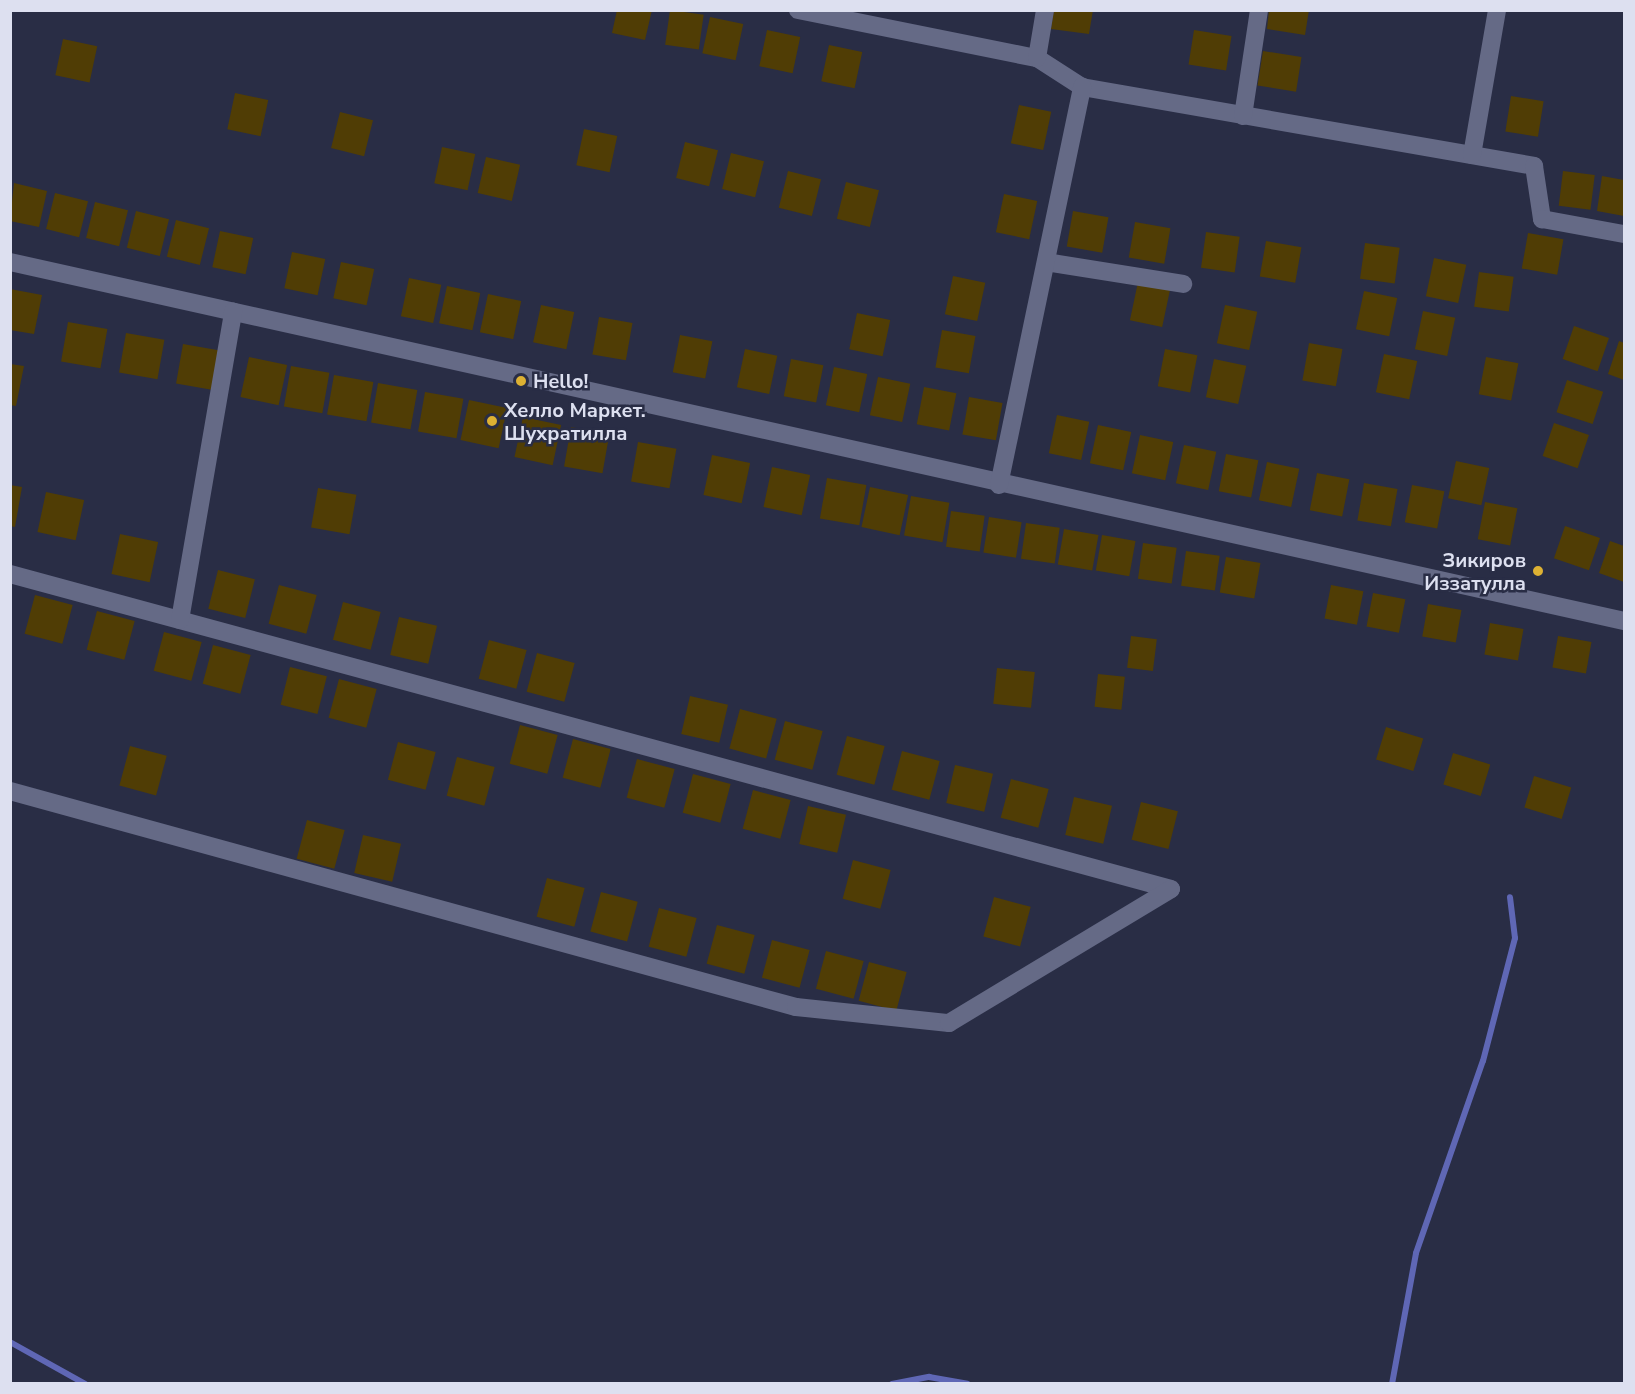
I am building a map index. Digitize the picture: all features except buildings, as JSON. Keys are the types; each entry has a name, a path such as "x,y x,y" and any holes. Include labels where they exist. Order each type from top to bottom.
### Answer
{"street":[{"path":"798,10 823,13 1037,58 1082,87 1534,166 1542,219 1624,234"},
{"path":"1037,58 1045,10"},
{"path":"1243,116 1259,10"},
{"path":"1472,155 1497,10"},
{"path":"999,485 1082,87"},
{"path":"10,262 999,485 1624,621"},
{"path":"1046,262 1184,284"},
{"path":"180,620 233,312"},
{"path":"10,574 1171,889 949,1023 796,1007 10,791"}],"waterway":[{"path":"1392,1384 1416,1253 1483,1061 1515,938 1510,897"},
{"path":"10,1342 85,1384"},
{"path":"892,1384 929,1377 967,1384"}],"place":[{"name":"Hello!","path":"521,381"},
{"name":"Хелло Маркет. Шухратилла","path":"492,421"},
{"name":"Зикиров Иззатулла","path":"1538,571"}]}
